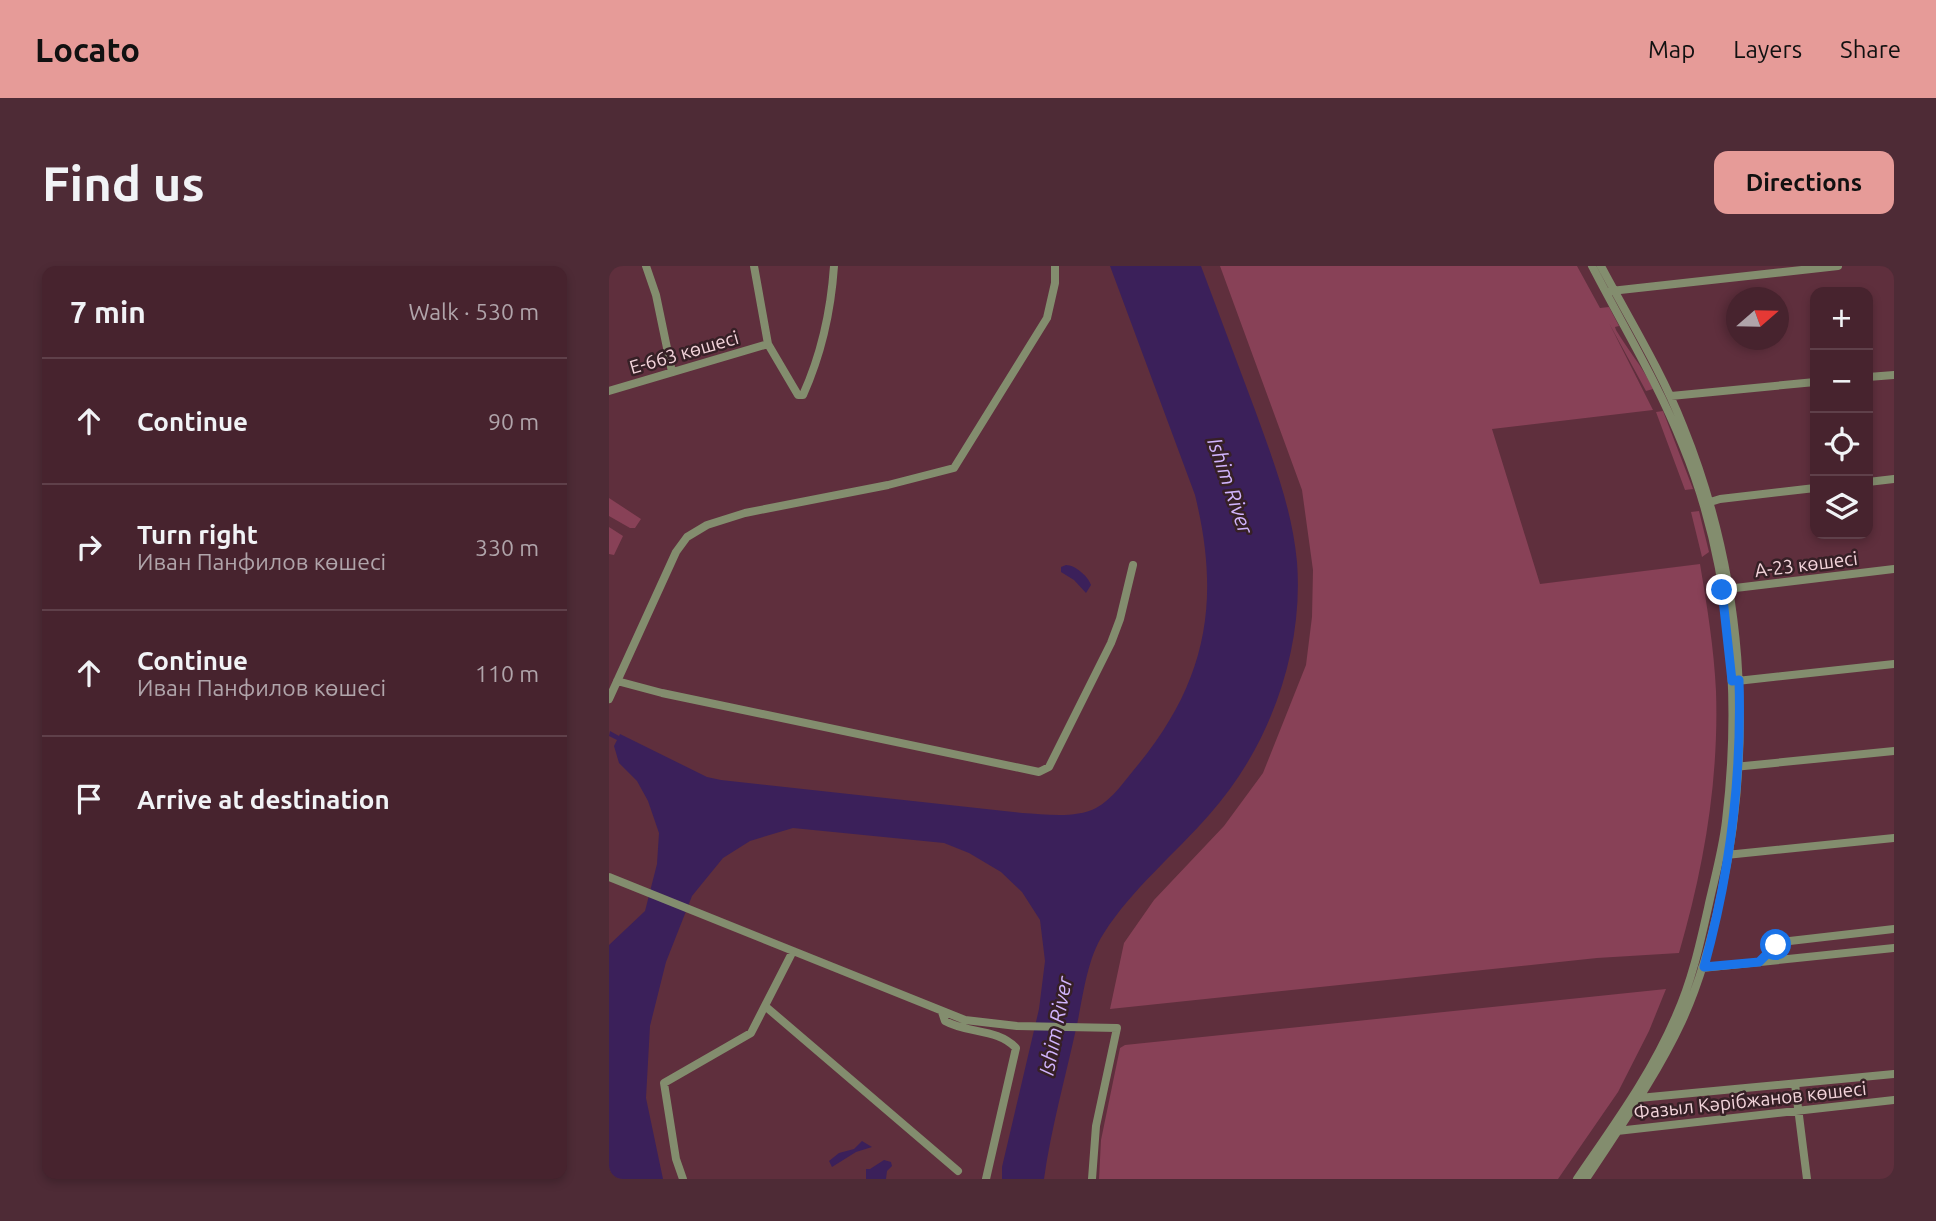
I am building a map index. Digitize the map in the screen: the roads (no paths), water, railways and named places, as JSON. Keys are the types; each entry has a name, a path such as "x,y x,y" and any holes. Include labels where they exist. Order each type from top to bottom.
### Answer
{"street":[{"path":"646,266 656,295 672,372"},
{"name":"Е-663 көшесі","path":"754,266 768,344 798,395 803,395 817,364 833,288 834,266"},
{"path":"609,699 676,552 687,537 707,525 745,513 888,485 954,468 1047,318 1055,283 1055,266"},
{"path":"1577,1179 1637,1098 1683,1020 1730,855 1735,767 1735,681 1726,589 1696,460 1671,397 1610,291 1592,266"},
{"path":"1601,266 1610,291 1663,397 1707,503"},
{"path":"1610,291 1838,266"},
{"name":"Е-663 көшесі","path":"609,391 768,344"},
{"path":"1873,377 1894,375"},
{"path":"1671,397 1810,383"},
{"path":"1873,481 1894,479"},
{"path":"1707,503 1810,489"},
{"path":"617,681 662,693 1039,772 1049,767 1111,643 1120,620 1133,565"},
{"name":"А-23 көшесі","path":"1726,589 1894,569"},
{"path":"1735,681 1894,664"},
{"path":"1735,767 1894,751"},
{"path":"1699,968 1735,767"},
{"path":"1720,856 1894,838"},
{"path":"609,877 965,1020 1017,1026 1117,1028 1096,1126 1092,1179"},
{"path":"1759,962 1781,942 1894,929"},
{"path":"1699,968 1894,947"},
{"path":"683,1179 673,1146 664,1083 751,1034 793,951"},
{"path":"765,1006 958,1171"},
{"path":"941,1012 945,1021 955,1027 996,1034 1009,1040 1016,1048 986,1179"},
{"path":"1637,1098 1894,1073"},
{"path":"1795,1084 1807,1179"},
{"name":"Фазыл Кәрібжанов көшесі","path":"1614,1130 1894,1100"},
{"path":"1586,1179 1614,1130"}],"water":[{"name":"Ishim River","path":"1110,266 1201,266 1281,484 1291,522 1297,562 1298,596 1288,664 1265,729 1249,760 1209,815 1127,901 1104,933 1093,955 1054,1123 1044,1179 1002,1179 1002,1167 1039,1009 1045,961 1040,920 1022,892 1001,872 969,853 944,843 793,828 750,841 723,858 692,896 666,962 650,1026 646,1098 663,1179 609,1179 609,945 645,911 657,864 659,833 648,801 637,781 619,763 614,746 617,740 609,736 610,731 707,777 721,780 1022,813 1069,815 1096,808 1113,794 1161,734 1179,703 1193,671 1207,605 1203,534 1195,495"},
{"path":"1066,565 1077,569 1087,578 1091,585 1086,593 1074,580 1061,572 1061,567"},
{"path":"862,1141 872,1147 856,1152 832,1167 829,1161 839,1153 854,1149"},
{"path":"884,1160 891,1162 892,1166 887,1171 886,1179 866,1179 866,1169"}]}
